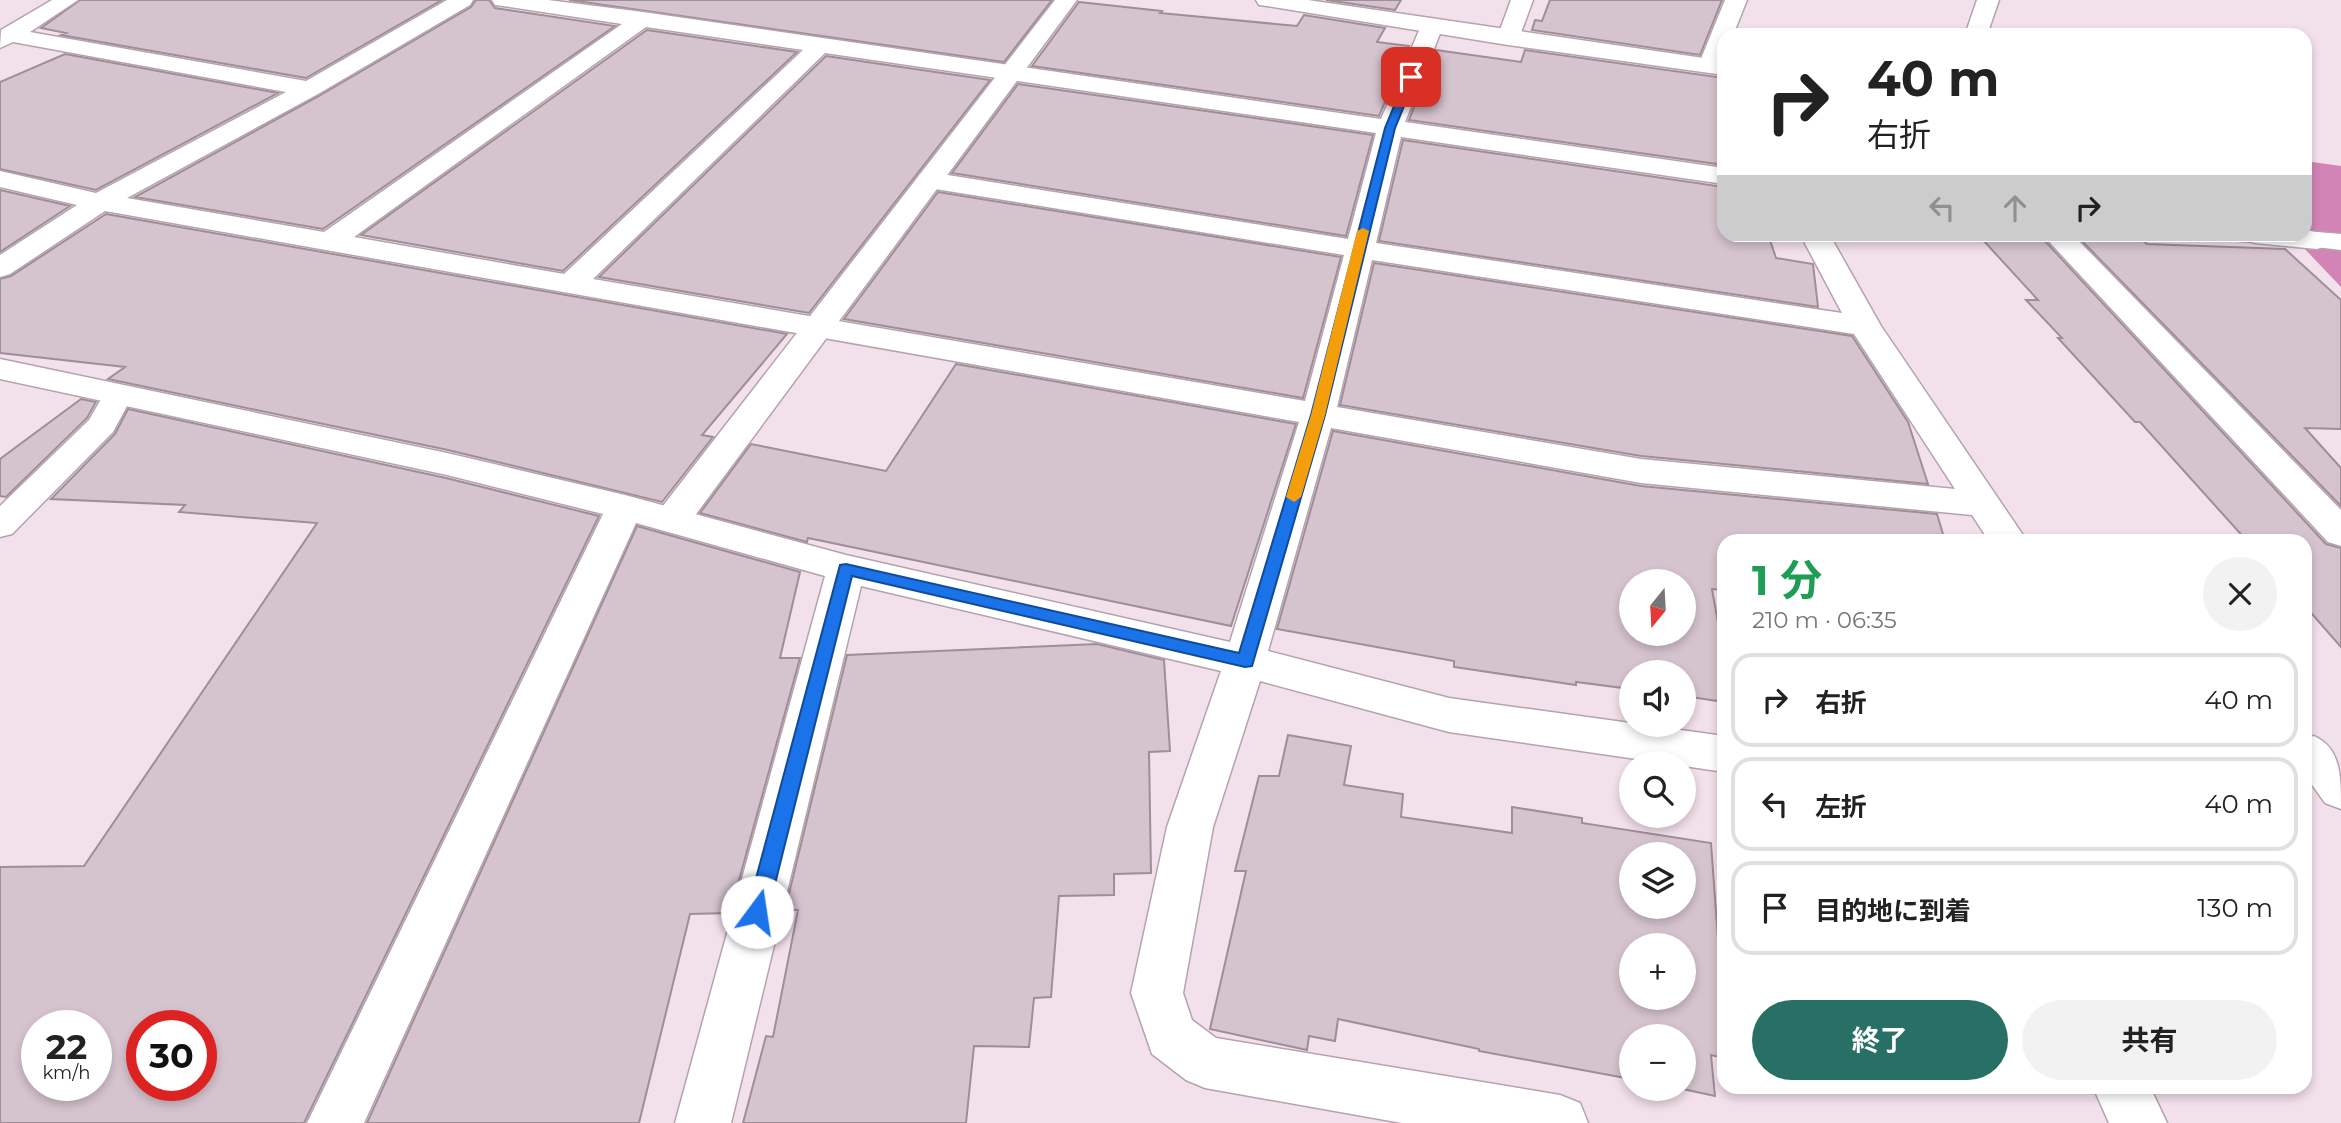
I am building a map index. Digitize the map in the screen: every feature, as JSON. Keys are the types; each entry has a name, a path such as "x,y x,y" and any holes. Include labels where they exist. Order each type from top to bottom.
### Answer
{"street":[{"path":"4,38 67,0"},
{"path":"0,268 100,202 310,89 462,0"},
{"path":"503,0 1717,175"},
{"path":"672,520 1066,0"},
{"path":"1267,0 1297,2 1508,38 1717,67"},
{"path":"1508,38 1522,0"},
{"path":"1728,28 1736,0"},
{"path":"1978,28 1988,0"},
{"path":"330,241 643,19"},
{"path":"1432,26 1390,128 1318,415 1245,661 1189,827 1157,993 1171,1036 1205,1062 1560,1123"},
{"path":"4,38 310,89"},
{"path":"570,284 820,46"},
{"path":"0,179 100,202 1641,471 1983,504"},
{"path":"929,180 1865,326"},
{"path":"1818,242 1865,326 2003,534"},
{"path":"2064,242 2341,533"},
{"path":"0,369 447,464 625,507 846,569 1245,661 1449,715 1717,753"},
{"path":"335,1123 625,507"},
{"path":"703,1123 846,569"},
{"path":"2320,754 2341,790"},
{"path":"2124,1094 2138,1123"}],"lane":[{"path":"0,526 102,425 118,395"}],"shaded area":[{"path":"2312,162 2341,166 2341,287 2302,246 2237,242 2312,242"}],"building":[{"path":"80,0 442,0 306,78 61,35 66,33 41,28"},
{"path":"476,0 489,0 495,8 615,26 323,229 135,197 319,96 471,7"},
{"path":"569,0 1052,0 1004,62"},
{"path":"1326,0 1401,0 1395,10"},
{"path":"1550,0 1722,0 1700,55 1532,30 1535,20 1542,21"},
{"path":"1079,2 1297,26 1304,15 1385,28 1377,42 1409,46 1379,116 1032,66"},
{"path":"647,30 797,52 563,271 361,235"},
{"path":"1436,50 1521,62 1525,50 1717,77 1717,164 1409,120"},
{"path":"65,54 278,93 96,190 0,169 0,82"},
{"path":"826,56 990,80 809,313 599,277"},
{"path":"1018,84 1373,135 1346,236 952,173"},
{"path":"1403,140 1717,186 1717,242 1771,242 1776,258 1813,264 1818,307 1379,241"},
{"path":"0,190 70,206 0,252"},
{"path":"938,192 1341,257 1303,398 844,319"},
{"path":"106,214 787,334 702,435 713,437 662,502 448,450 108,379 125,367 0,353 0,279 11,276"},
{"path":"1985,242 2046,242 2326,544 2341,548 2341,647 2312,614 2312,534 2241,534 2140,422 2135,422 2026,300 2038,300"},
{"path":"2083,242 2144,242 2285,249 2341,300 2341,429 2305,428 2341,468 2341,506"},
{"path":"1374,263 1852,336 1908,422 1928,484 1641,456 1340,405"},
{"path":"956,364 1296,424 1231,626 808,538 807,542 700,513 751,444 886,471"},
{"path":"81,399 96,402 87,418 6,497 0,496 0,459"},
{"path":"128,409 446,478 599,516 304,1123 0,1123 0,867 84,866 317,523 179,512 185,505 51,499 115,434"},
{"path":"1333,431 1641,486 1937,514 1943,534 1717,534 1717,589 1712,589 1717,617 1717,701 1696,698 1696,660 1619,660 1619,687 1576,682 1576,685 1454,667 1454,661 1277,629"},
{"path":"637,526 800,572 780,658 800,658 730,913 690,914 639,1123 367,1123"},
{"path":"1097,644 1164,660 1170,751 1149,752 1151,873 1114,874 1114,895 1059,896 1051,997 1034,998 1029,1047 974,1046 966,1123 743,1123 766,1036 773,1037 798,910 785,910 847,655"},
{"path":"1288,735 1351,746 1344,785 1403,794 1401,817 1512,833 1512,807 1582,818 1582,823 1711,843 1717,925 1717,1056 1711,1055 1715,1096 1696,1092 1696,1024 1619,1024 1619,1077 1479,1051 1338,1019 1335,1041 1309,1036 1307,1050 1210,1029 1246,871 1235,871 1259,776 1279,776"}],"slow traffic":[{"path":"1294,497 1318,415 1363,231"}],"route":[{"path":"757,912 846,569 1245,661 1318,415 1390,128 1411,77"}]}
